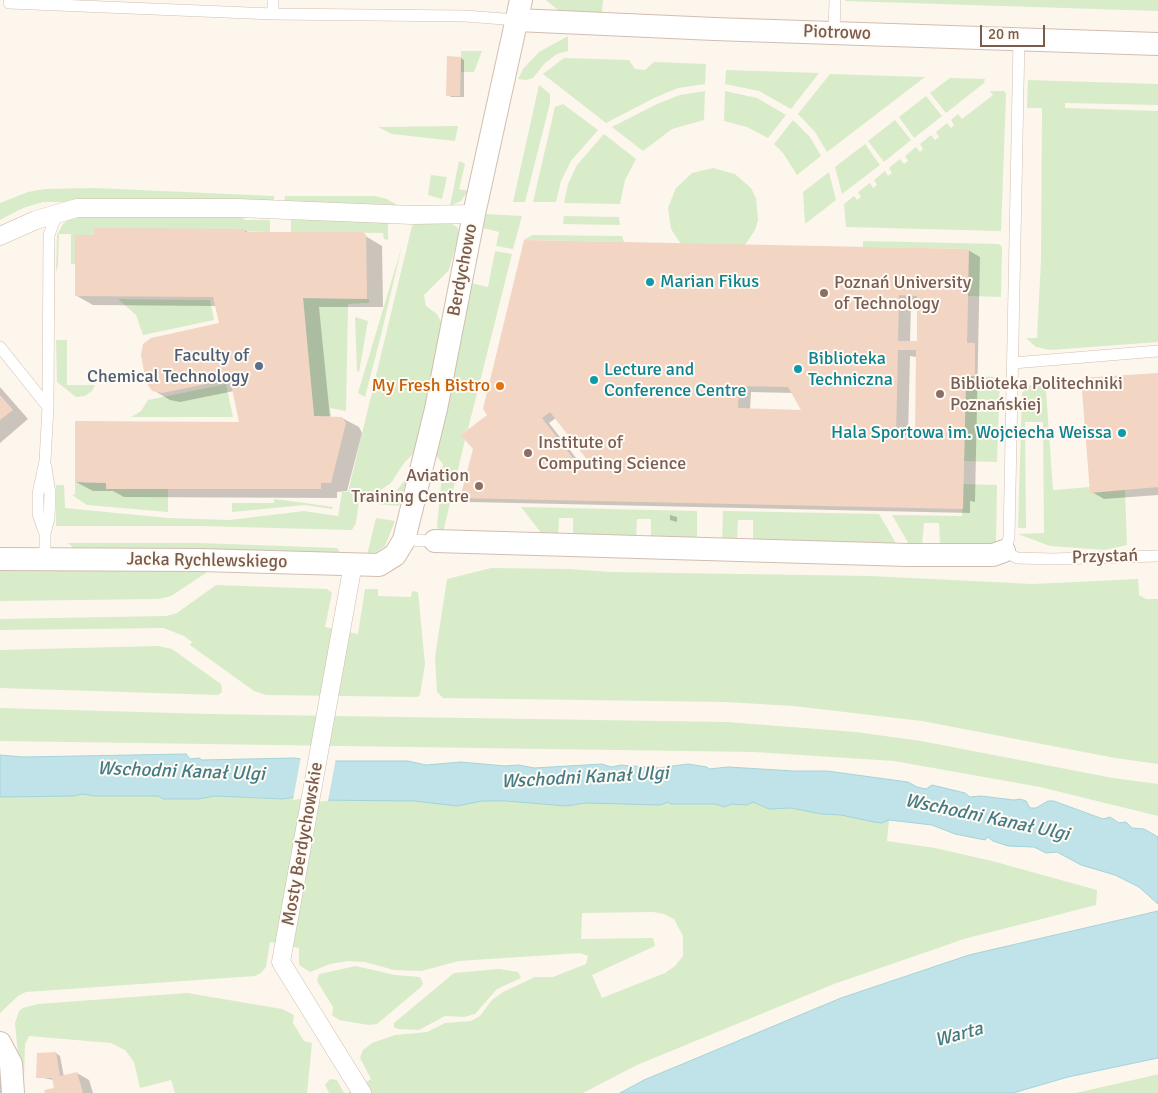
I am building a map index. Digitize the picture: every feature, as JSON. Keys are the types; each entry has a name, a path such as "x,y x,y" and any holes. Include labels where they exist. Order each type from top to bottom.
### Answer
{"street":[{"name":"Piotrowo","path":"519,10 834,33 1158,44"},
{"name":"Berdychowo","path":"404,540 436,409 474,214 519,10"},
{"path":"0,236 68,209 229,208 400,214 474,214"},
{"name":"Jacka Rychlewskiego","path":"0,559 200,560 379,565 395,555 404,540"},
{"path":"435,541 908,555 992,555 1004,551"},
{"name":"Mosty Berdychowskie","path":"350,580 281,962 362,1093"},
{"path":"0,1043 10,1064 13,1093"}],"lane":[{"path":"273,0 273,14"},
{"path":"834,33 835,0"},
{"path":"9,3 157,4 273,14 465,16 519,10"},
{"path":"1004,551 1009,538 1019,39"},
{"path":"45,559 45,534 50,518 50,494 45,461 48,407 49,235 54,219 68,209"},
{"path":"0,347 48,407"},
{"path":"1013,363 1158,351"},
{"path":"404,540 435,541"},
{"name":"Przystań","path":"1004,551 1018,558 1158,556"}],"green space":[{"path":"546,0 603,0 602,13 559,11"},
{"path":"1158,0 1158,11 845,1"},
{"path":"568,36 568,51 557,54 545,63 533,78 526,80 518,79 523,69 539,52"},
{"path":"461,51 482,51 474,72 461,72"},
{"path":"564,58 629,60 635,69 645,70 654,62 706,64 705,84 678,88 606,123 543,74"},
{"path":"726,70 819,73 791,109 759,91 725,84"},
{"path":"830,74 925,77 827,152 815,132 798,114"},
{"path":"950,78 985,79 984,83 946,113 930,93"},
{"path":"1028,80 1158,84 1158,105 1065,103 1065,108 1158,111 1158,342 1050,350 1036,347 1026,338 1037,338 1041,260 1042,108 1027,108"},
{"path":"539,85 550,94 550,103 525,202 513,202"},
{"path":"705,91 704,120 672,129 643,151 612,127 657,104 680,95"},
{"path":"725,91 757,98 786,115 768,138 747,127 724,121"},
{"path":"990,91 1004,91 1006,94 1001,231 846,227 844,204 854,196 857,200 861,197 858,192 870,183 873,188 877,185 874,180 885,171 888,176 892,173 889,168 900,159 904,164 908,161 905,156 916,147 920,152 923,149 920,144 931,135 935,140 939,137 936,132 947,123 951,128 954,125 951,120 958,114 962,119 993,95"},
{"path":"926,96 942,116 914,138 899,117"},
{"path":"563,104 598,130 571,161 561,181 556,202 533,202 555,107"},
{"path":"793,120 810,137 821,156 797,175 783,153 774,144"},
{"path":"895,120 911,140 884,162 868,141"},
{"path":"458,126 455,141 392,134 378,127"},
{"path":"604,134 636,159 625,180 620,204 564,203 568,184 577,165"},
{"path":"865,144 880,165 842,194 835,167"},
{"path":"459,161 465,164 459,189 468,191 461,201 450,206"},
{"path":"713,168 735,174 751,188 756,198 758,220 755,230 743,248 683,247 671,229 668,208 676,188 692,173"},
{"path":"829,172 836,200 805,224 803,192"},
{"path":"431,175 447,177 442,199 428,195"},
{"path":"95,188 274,196 274,202 43,202 23,208 0,220 0,203 28,192 45,189"},
{"path":"285,196 375,196 387,199 397,205 284,203"},
{"path":"486,214 522,216 513,249 496,246 499,232 483,228"},
{"path":"239,215 245,220 270,220 270,232 94,228 94,235 76,235 76,264 71,264 71,234 59,234 56,272 57,235 63,224 73,216"},
{"path":"564,216 619,217 620,225 563,224"},
{"path":"291,220 388,220 388,240 384,239 383,233 291,232"},
{"path":"416,223 451,223 458,228 459,233 449,270 424,295 426,306 437,314 444,327 415,452 404,463 391,483 363,502 359,501 356,523 352,530 199,526 56,526 56,485 64,485 65,508 168,518 230,520 304,511 338,516 342,492 348,492 412,226"},
{"path":"532,235 622,236 624,242 524,240"},
{"path":"863,241 999,244 1002,247 1001,297 967,296 968,249 863,247"},
{"path":"402,246 381,335 365,397 358,393"},
{"path":"495,251 512,254 468,429 462,435 465,440 443,533 437,527 443,464 435,454 471,283 488,287"},
{"path":"303,298 369,299 369,303 348,304 346,411 330,408 331,416 314,416"},
{"path":"118,299 210,300 214,320 143,335 136,315"},
{"path":"355,317 368,321 359,372 357,371"},
{"path":"56,340 67,340 67,385 95,385 92,391 85,396 76,397 57,382"},
{"path":"966,376 1000,377 997,462 964,461"},
{"path":"1036,383 1042,385 1046,391 1053,490 1090,487 1125,490 1127,545 1105,550 1050,546 1018,534 1044,533 1043,422 1025,422 1026,528 1018,528 1022,393 1029,386"},
{"path":"226,384 233,417 131,417 141,411 148,400"},
{"path":"408,476 399,506 378,504 397,490"},
{"path":"75,482 106,483 106,489 168,489 168,512 87,505 72,495 75,494"},
{"path":"963,484 997,485 996,543 990,547 940,546 939,523 924,523 922,545 910,546 892,515 962,516"},
{"path":"274,499 333,507 332,509 305,505 232,512 232,503 274,503"},
{"path":"521,507 697,511 697,539 651,538 651,519 637,519 636,539 573,536 573,518 559,518 558,537 542,534"},
{"path":"723,511 879,514 897,545 753,540 753,520 738,520 737,540 722,540"},
{"path":"376,518 395,521 385,546 373,554 367,555"},
{"path":"68,543 200,543 337,548 341,554 75,549"},
{"path":"491,568 871,576 1032,584 1138,579 1139,595 1146,599 1158,599 1158,764 1115,758 922,721 793,706 726,702 443,698 437,692 435,657 447,579"},
{"path":"0,569 206,570 206,573 171,596 159,599 0,601"},
{"path":"216,585 327,589 332,593 325,627 358,634 365,589 378,589 378,596 411,597 412,591 418,592 425,664 420,695 417,697 266,695 254,691 190,645 192,642 184,636 164,628 0,630 0,619 166,616 177,613"},
{"path":"158,646 172,649 221,684 222,692 218,695 0,688 0,650"},
{"path":"0,708 209,714 727,722 856,732 921,741 1113,778 1158,784 1158,816 1040,787 894,761 754,752 0,741"},
{"path":"329,787 791,794 1129,863 1158,904 1139,887 1115,875 1081,865 1058,852 1046,853 1034,847 1008,846 993,841 988,837 985,840 955,834 932,825 889,820 887,841 935,848 992,861 1097,890 1096,905 964,939 834,984 637,1065 583,1093 348,1093 371,1079 360,1058 363,1050 372,1043 395,1035 427,1032 445,1023 471,1021 480,1016 492,1000 503,992 535,977 553,977 586,964 588,956 580,953 459,961 421,971 394,970 365,962 347,961 330,964 310,972 299,965 299,948 270,942 266,967 255,976 26,992 18,996 0,1013 0,792 211,790 251,798 283,799","holes":["653,912 664,914 674,919 683,936 683,956 675,966 665,973 602,998 592,975 655,946 653,938 581,939 582,913"]},
{"path":"356,966 395,975 420,977 423,983 421,987 377,1024 369,1025 339,1020 332,1015 333,1007 317,981 319,974"},
{"path":"499,969 518,972 521,978 497,989 475,1014 464,1017 445,1016 419,1030 398,1029 394,1027 394,1023 454,973"},
{"path":"187,993 282,1009 294,1015 293,1023 304,1041 312,1043 307,1093 175,1093 171,1080 140,1088 134,1062 125,1050 111,1043 29,1036 25,1044 24,1080 20,1077 15,1023 19,1011 23,1008 38,1004"},
{"path":"1158,1074 1158,1093 1076,1093 1155,1075"},
{"path":"330,1079 337,1080 344,1093 329,1093 325,1085"}],"water":[{"name":"Wschodni Kanał Ulgi","path":"186,754 190,759 199,758 202,760 294,758 314,761 408,761 426,765 461,762 505,766 519,765 534,768 602,764 611,767 621,765 658,768 688,764 709,769 728,767 827,771 908,782 926,789 932,785 965,793 970,797 1020,799 1026,801 1030,808 1036,808 1048,801 1054,801 1103,819 1110,817 1119,823 1126,822 1132,828 1144,829 1158,837 1158,904 1139,887 1115,875 1081,865 1057,852 1046,853 1034,847 1008,846 993,841 988,837 985,840 955,834 932,825 889,820 882,823 791,808 769,809 753,802 747,805 731,804 725,807 715,804 671,804 668,802 660,805 586,803 566,806 482,801 457,806 414,801 314,800 307,795 283,799 215,796 198,799 163,799 158,796 95,796 82,794 73,796 0,797 0,755 23,757"},
{"name":"Warta","path":"1158,911 1158,1058 1068,1077 1013,1093 620,1093 644,1080 841,998 969,955"}],"pier":[{"path":"301,756 336,758 328,801 314,802 306,798 293,800"}],"building":[{"path":"447,56 461,57 460,96 446,96"},
{"path":"94,228 245,229 245,232 363,232 366,235 367,299 303,298 314,416 342,417 346,423 331,483 321,483 321,489 106,489 106,483 75,482 75,421 239,422 230,379 162,393 152,391 146,382 141,355 143,344 151,338 219,323 213,297 75,296 75,235 94,235"},
{"path":"524,240 969,249 967,343 975,343 975,376 966,376 963,509 460,498 473,449 461,435 487,415 483,409","holes":["899,295 917,296 917,341 898,341","898,350 916,350 915,435 896,435","739,386 788,387 801,410 738,408","550,412 588,461 580,467 542,418"]},
{"name":"Hala Sportowa im. Wojciecha Weissa","path":"1158,373 1158,487 1090,493 1081,378"},
{"path":"0,395 13,410 0,420"},
{"path":"56,1052 60,1076 77,1072 83,1093 45,1093 44,1090 54,1088 52,1078 36,1078 37,1053"}],"place":[{"name":"Marian Fikus","path":"650,282"},
{"name":"Poznań University of Technology","path":"824,293"},
{"name":"Faculty of Chemical Technology","path":"259,366"},
{"name":"Biblioteka Techniczna","path":"798,369"},
{"name":"Lecture and Conference Centre","path":"594,380"},
{"name":"My Fresh Bistro","path":"500,386"},
{"name":"Biblioteka Politechniki Poznańskiej","path":"940,394"},
{"name":"Hala Sportowa im. Wojciecha Weissa","path":"1122,433"},
{"name":"Institute of Computing Science","path":"528,453"},
{"name":"Aviation Training Centre","path":"479,486"}]}
